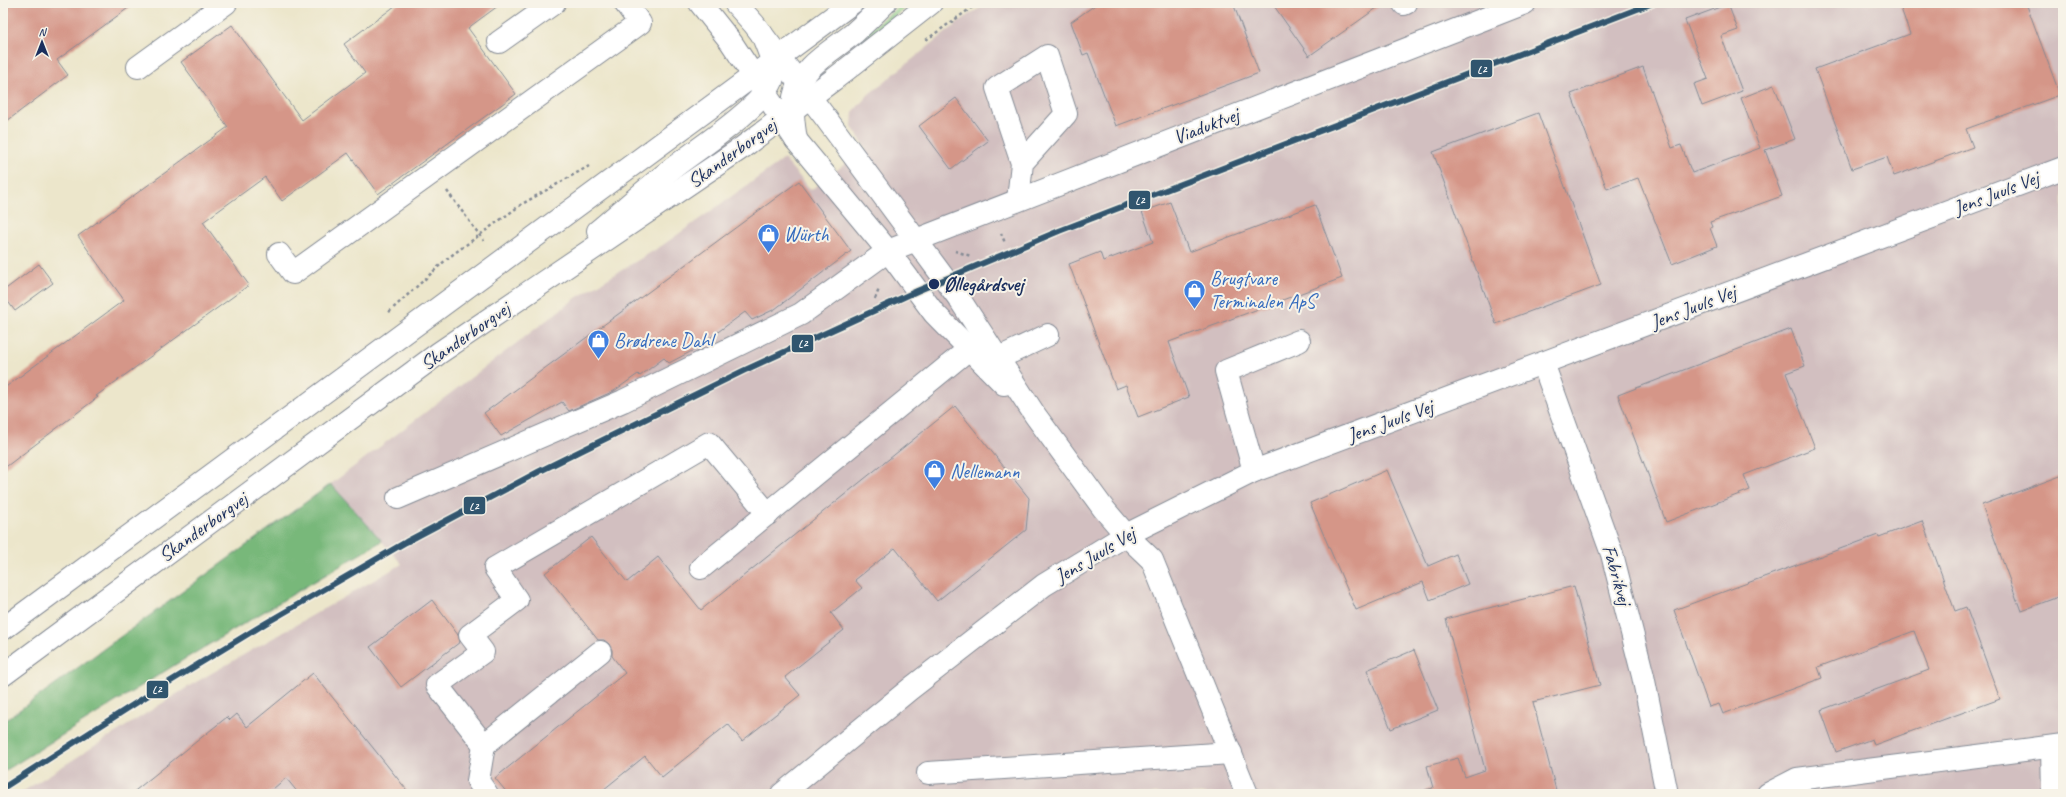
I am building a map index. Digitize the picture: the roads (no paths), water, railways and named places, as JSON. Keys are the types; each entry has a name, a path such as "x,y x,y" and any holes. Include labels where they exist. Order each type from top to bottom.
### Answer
{"street":[{"path":"138,67 226,3"},
{"path":"499,42 554,3"},
{"path":"279,254 294,273 640,23 625,3"},
{"path":"700,3 731,42 765,94 787,114 796,140 888,251 934,313 976,342"},
{"path":"736,3 762,34 776,59 804,90 958,297 976,342 1035,415 1103,508 1126,535 1152,560 1247,794"},
{"name":"Skanderborgvej","path":"3,629 852,3"},
{"path":"804,90 819,60 854,33 885,3"},
{"name":"Skanderborgvej","path":"3,675 439,353 685,187 787,114 804,90 931,3"},
{"name":"Viaduktvej","path":"398,498 623,401 801,314 888,251 1525,3"},
{"path":"506,307 672,169 739,118 765,94 773,80 776,59"},
{"path":"1018,200 1022,163"},
{"name":"Jens Juuls Vej","path":"782,794 910,689 1044,585 1126,535 1254,471 2063,168"},
{"path":"991,361 1048,334"},
{"path":"1254,471 1226,371 1299,341"},
{"path":"701,568 976,342"},
{"name":"Fabrikvej","path":"1543,363 1612,554 1643,676 1667,794"},
{"path":"484,745 437,686 483,652 470,635 517,600 495,568 709,443 768,514"},
{"path":"486,794 478,781 484,745 600,652"},
{"path":"1768,794 1797,779 2058,746 2053,794"},
{"path":"928,773 1231,753"}],"place":[{"name":"Würth","path":"769,254"},
{"name":"Øllegårdsvej","path":"934,284"},
{"name":"Brugtvare Terminalen ApS","path":"1194,310"},
{"name":"Brødrene Dahl","path":"598,360"},
{"name":"Nellemann","path":"934,490"}]}
